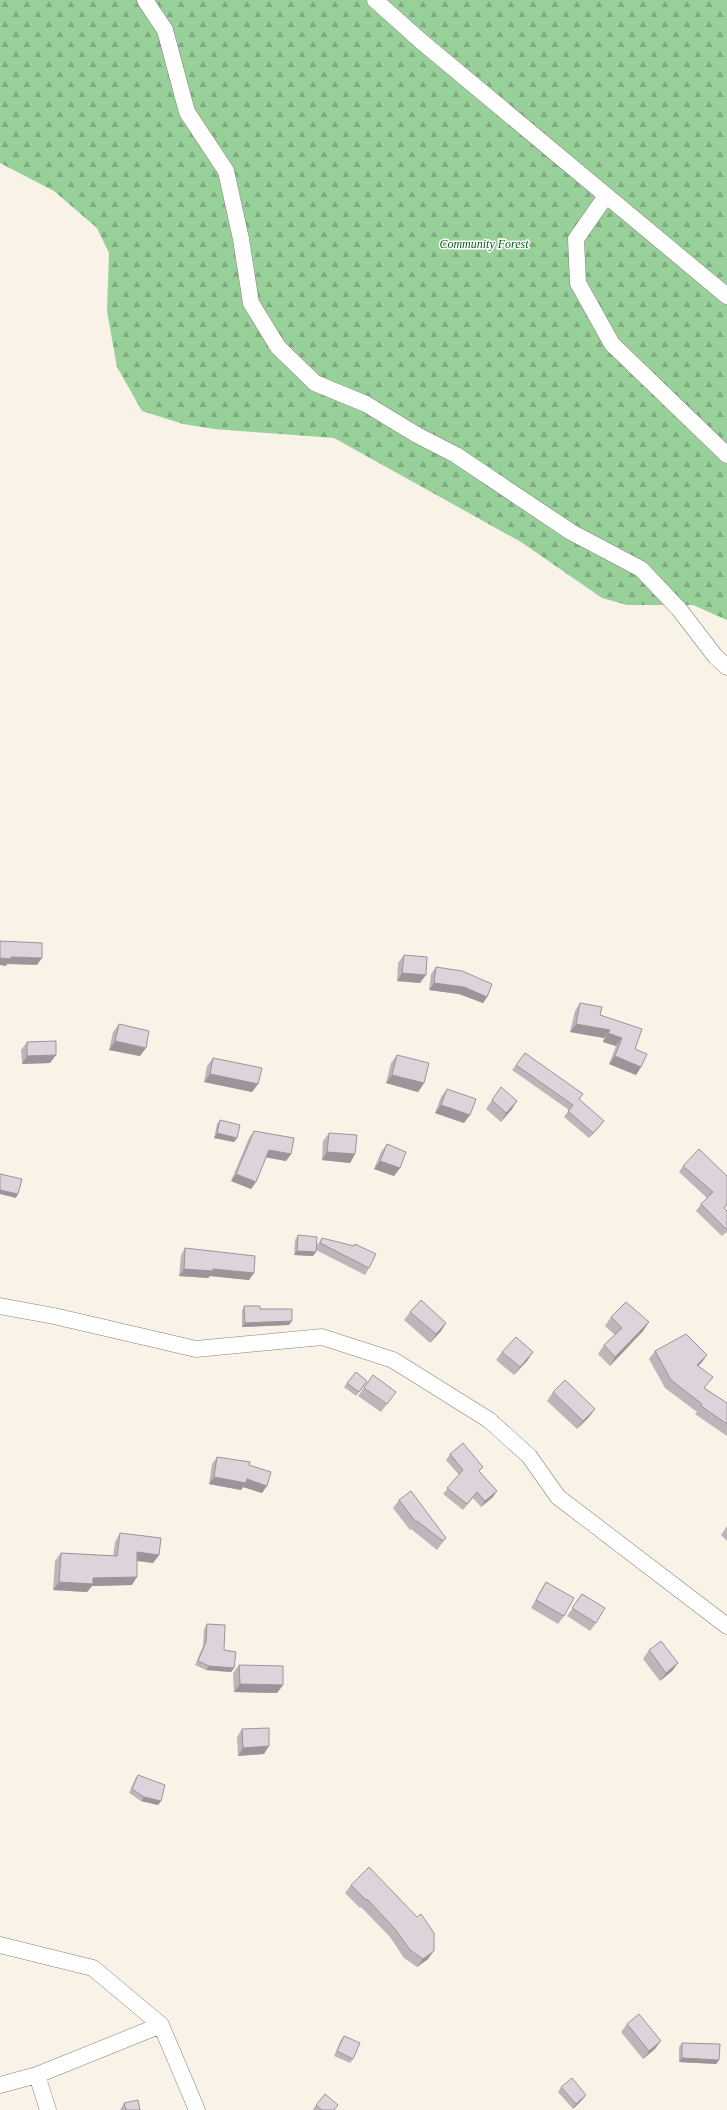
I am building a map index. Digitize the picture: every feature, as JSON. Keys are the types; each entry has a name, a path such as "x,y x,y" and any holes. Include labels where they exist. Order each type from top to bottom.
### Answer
{"street":[{"path":"145,0 165,30 187,112 226,171 242,239 251,303 278,347 315,383 366,404 417,435 456,455 571,532 641,569 679,609 715,656 727,667"},
{"path":"375,0 422,42 727,296"},
{"path":"606,196 576,239 578,283 612,344 727,455"},
{"path":"0,1306 54,1316 196,1349 322,1337 393,1360 489,1420 529,1456 558,1497 727,1626"},
{"path":"0,1945 93,1968 161,2025 197,2110"},
{"path":"0,2085 37,2075 161,2025"},
{"path":"37,2075 48,2110"}],"green space":[{"name":"Community Forest","path":"0,0 727,0 727,620 693,605 627,605 602,598 521,542 334,438 214,429 183,424 142,411 117,367 107,311 109,253 97,228 54,191 0,163"}],"building":[{"path":"0,941 42,943 42,958 0,958"},
{"path":"404,955 427,957 426,975 402,973"},
{"path":"436,967 462,971 492,984 487,997 464,987 434,983"},
{"path":"580,1003 602,1007 600,1015 642,1029 635,1049 647,1054 641,1067 615,1056 622,1038 608,1033 610,1030 576,1024"},
{"path":"119,1024 149,1031 146,1048 115,1041"},
{"path":"56,1041 56,1055 27,1056 27,1042"},
{"path":"525,1053 583,1094 579,1099 604,1121 593,1133 568,1111 573,1105 516,1065"},
{"path":"397,1055 429,1063 424,1083 392,1075"},
{"path":"213,1058 262,1068 258,1084 210,1074"},
{"path":"501,1087 517,1101 506,1113 492,1100"},
{"path":"447,1089 476,1099 470,1115 441,1105"},
{"path":"220,1120 240,1125 237,1138 217,1133"},
{"path":"254,1131 294,1138 291,1154 269,1150 256,1182 236,1174"},
{"path":"329,1133 357,1135 355,1154 327,1152"},
{"path":"387,1144 406,1152 400,1168 380,1161"},
{"path":"699,1149 727,1176 727,1204 724,1208 727,1211 727,1230 701,1204 713,1192 683,1166"},
{"path":"0,1174 22,1179 18,1194 0,1190"},
{"path":"298,1235 317,1237 316,1252 297,1251"},
{"path":"322,1238 354,1246 355,1244 376,1254 369,1268 320,1243"},
{"path":"185,1248 255,1256 254,1273 213,1269 213,1271 184,1269"},
{"path":"421,1300 446,1323 436,1334 410,1312"},
{"path":"626,1302 649,1322 615,1357 604,1345 622,1328 611,1317"},
{"path":"244,1306 260,1306 260,1309 292,1309 292,1321 245,1323"},
{"path":"686,1334 707,1355 697,1365 713,1377 704,1388 727,1403 727,1424 701,1406 702,1404 671,1380 655,1351"},
{"path":"516,1337 533,1352 520,1367 502,1352"},
{"path":"356,1372 367,1381 359,1392 347,1383"},
{"path":"373,1375 396,1392 387,1404 364,1388"},
{"path":"565,1380 595,1409 583,1421 553,1392"},
{"path":"463,1443 483,1467 479,1471 497,1491 485,1501 477,1492 467,1504 447,1488 463,1470 450,1454"},
{"path":"217,1457 250,1462 249,1465 271,1472 267,1486 247,1479 246,1483 214,1477"},
{"path":"411,1491 446,1538 443,1541 417,1521 416,1522 399,1500"},
{"path":"120,1533 161,1538 159,1555 137,1552 137,1577 93,1578 93,1584 59,1582 61,1553 117,1556"},
{"path":"546,1582 574,1598 564,1616 536,1600"},
{"path":"582,1594 605,1608 596,1623 572,1608"},
{"path":"207,1624 225,1625 224,1650 236,1652 234,1668 209,1666 198,1661 206,1642"},
{"path":"661,1641 678,1663 666,1673 649,1650"},
{"path":"239,1665 283,1666 283,1685 240,1684"},
{"path":"269,1728 269,1746 243,1748 242,1729"},
{"path":"138,1775 165,1785 161,1801 144,1797 132,1789"},
{"path":"369,1867 417,1917 421,1914 434,1933 434,1951 423,1959 410,1950 395,1929 367,1899 366,1900 351,1885"},
{"path":"639,2014 661,2041 649,2051 627,2024"},
{"path":"344,2036 360,2043 353,2059 337,2051"},
{"path":"682,2043 720,2044 719,2060 682,2058"},
{"path":"572,2078 586,2095 576,2104 561,2087"},
{"path":"325,2094 338,2105 334,2110 322,2110 316,2105"},
{"path":"138,2100 140,2110 126,2110 124,2103"}]}
